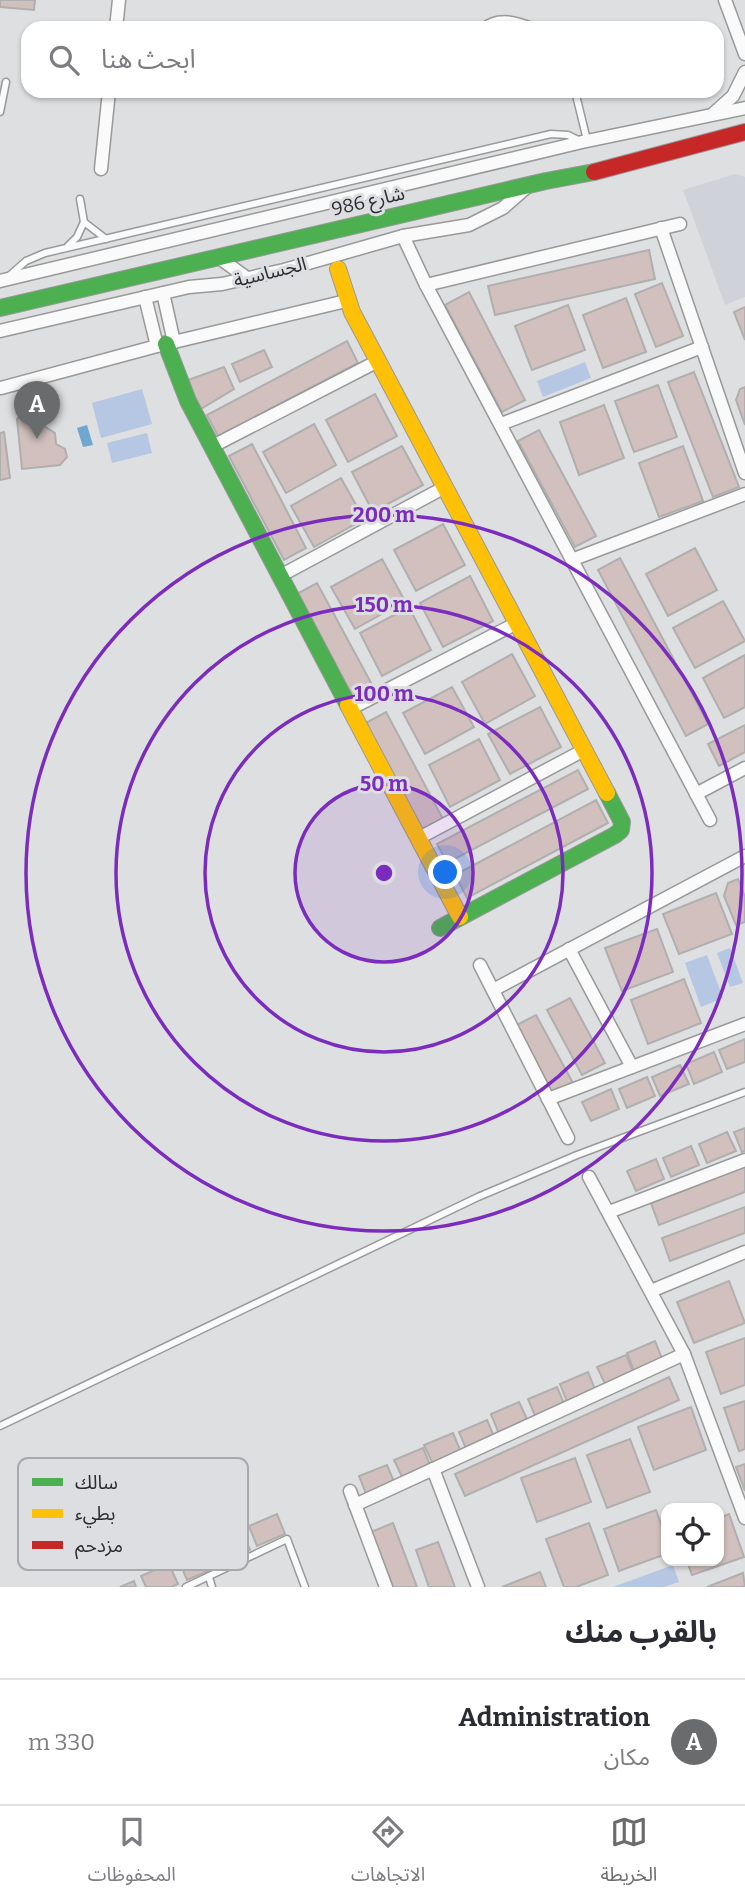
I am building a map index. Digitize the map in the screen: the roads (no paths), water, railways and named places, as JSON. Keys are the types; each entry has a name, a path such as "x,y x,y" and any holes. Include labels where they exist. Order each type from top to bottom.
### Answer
{"street":[{"path":"117,21 119,0"},
{"path":"725,0 745,54"},
{"path":"710,116 733,96 745,72"},
{"path":"100,169 108,98"},
{"name":"شارع 986","path":"3,280 585,142 745,108"},
{"name":"شارع 986","path":"0,308 600,171 745,132"},
{"name":"الجساسية","path":"0,331 163,293 284,270 403,236 456,227 481,220 503,208 528,186"},
{"path":"426,285 680,224"},
{"path":"661,228 745,472"},
{"path":"403,236 426,285 574,559 710,820"},
{"path":"218,257 247,278"},
{"path":"338,269 346,301 622,822 621,830 615,835 440,928"},
{"path":"163,293 165,344"},
{"path":"145,297 188,401 460,917"},
{"path":"1,388 165,344 346,301"},
{"path":"501,424 702,346"},
{"path":"213,446 378,361"},
{"path":"280,576 445,487"},
{"path":"574,559 745,495"},
{"path":"350,709 517,623"},
{"path":"419,838 584,750"},
{"path":"696,794 745,768"},
{"path":"493,990 745,856"},
{"path":"569,949 632,1067"},
{"path":"480,965 568,1138"},
{"path":"548,1099 745,1024"},
{"path":"609,1212 745,1160"},
{"path":"589,1177 684,1354 745,1518"},
{"path":"651,1291 745,1252"},
{"path":"355,1505 684,1354"},
{"path":"433,1469 478,1587"},
{"path":"349,1491 386,1587"}],"lane":[{"path":"492,21 512,21"},
{"path":"0,112 6,82"},
{"path":"576,98 585,142"},
{"path":"3,280 32,258 66,248 551,134 568,135 585,142"},
{"path":"66,248 77,237 84,222 80,199"},
{"path":"84,222 106,239"},
{"path":"0,1426 478,1197 577,1155 745,1092"},
{"path":"248,1558 286,1539 304,1587"},
{"path":"186,1587 223,1570"},
{"path":"209,1577 212,1587"}],"water":[{"path":"87,425 93,445 83,447 77,428"}],"place":[{"name":"Administration","path":"37,439"}]}
